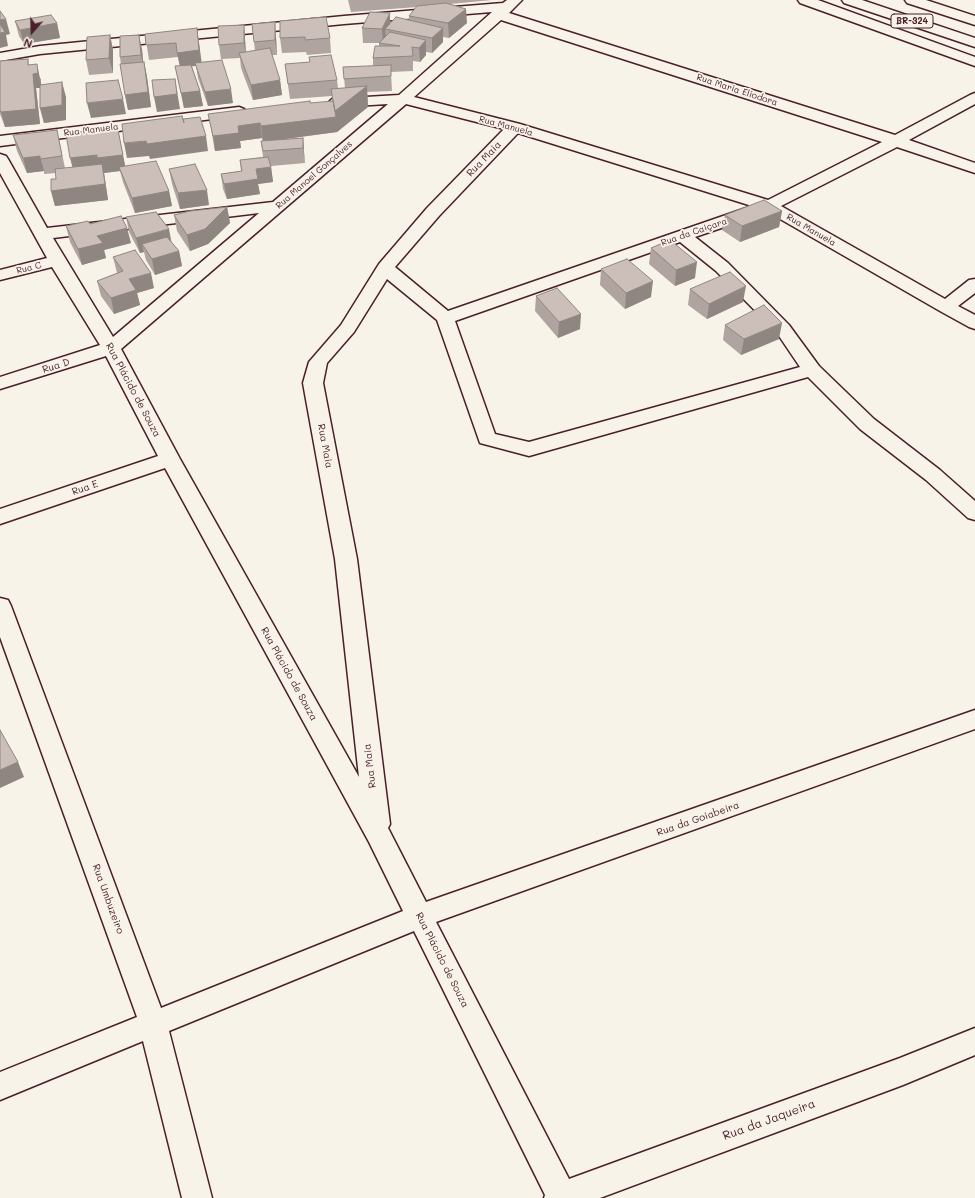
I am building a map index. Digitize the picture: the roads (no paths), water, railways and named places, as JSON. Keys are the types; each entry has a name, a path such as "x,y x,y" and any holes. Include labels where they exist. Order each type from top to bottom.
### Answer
{"street":[{"path":"805,0 975,62"},
{"name":"BR-324","path":"850,0 975,43"},
{"path":"896,16 914,0 975,21"},
{"name":"Rua Maria Eliodora","path":"0,57 40,50 321,22 506,7 975,168"},
{"name":"Rua Manoel Gonçalves","path":"111,348 403,98 506,7"},
{"name":"Rua Manuela","path":"325,103 403,98 515,127 769,206 975,323"},
{"name":"Rua da Caiçara","path":"445,318 769,206 896,141 975,98"},
{"name":"Rua Manuela","path":"0,141 252,110"},
{"name":"Rua Maia","path":"378,834 346,559 313,383 318,362 348,328 385,268 432,212 515,127"},
{"name":"Rua Plácido de Souza","path":"3,172 43,234 57,261 111,348 170,459 378,834 562,1198"},
{"path":"43,234 277,206"},
{"path":"683,236 722,267 783,329 812,370 867,424 933,476 975,513"},
{"name":"Rua C","path":"0,275 57,261"},
{"path":"385,268 445,318 487,438 529,449 812,370"},
{"path":"946,307 975,284"},
{"name":"Rua D","path":"0,383 111,348"},
{"name":"Rua E","path":"0,517 170,459"},
{"name":"Rua Umbuzeiro","path":"0,606 153,1024 197,1198"},
{"name":"Rua da Goiabeira","path":"0,1086 420,916 975,719"},
{"name":"Rua da Jaqueira","path":"562,1198 903,1071 975,1041"}]}
